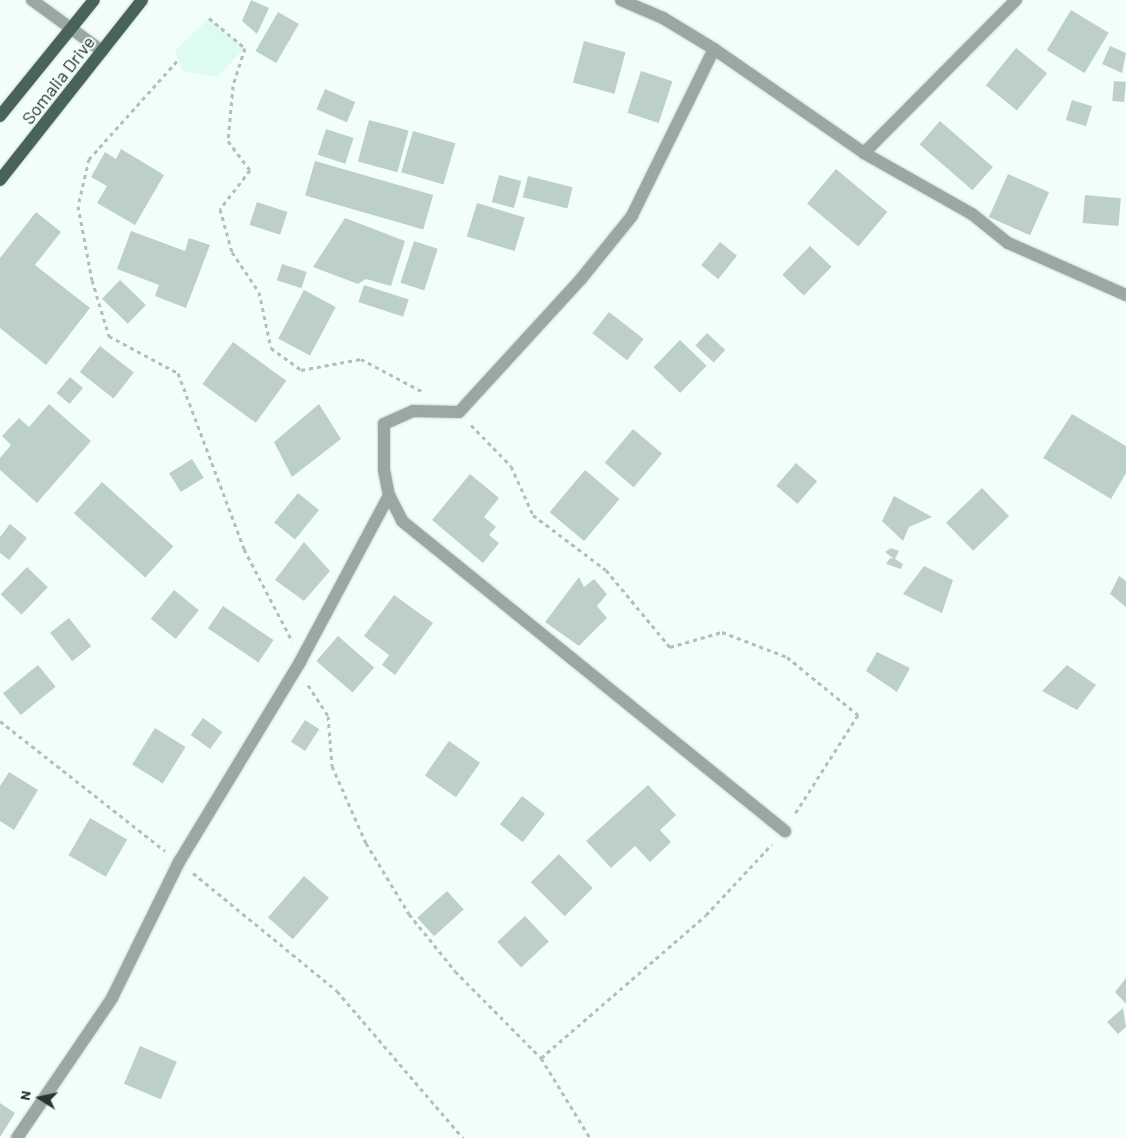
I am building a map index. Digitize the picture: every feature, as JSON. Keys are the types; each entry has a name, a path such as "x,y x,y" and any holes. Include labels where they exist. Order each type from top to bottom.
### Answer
{"main road":[{"name":"Somalia Drive","path":"0,116 94,0"},
{"name":"Somalia Drive","path":"0,180 142,0"}],"street":[{"path":"32,0 74,27 102,51"},
{"path":"620,0 663,18 714,49 864,153 972,214 1008,243 1126,295"},
{"path":"864,153 1016,0"},
{"path":"714,49 647,190 581,279 459,412 413,411 384,424 389,495 402,521 785,831"},
{"path":"17,1138 112,998 179,862 300,662 389,495"}],"path":[{"path":"0,721 179,862 337,991 463,1138"},
{"path":"541,1058 590,1138"}],"shaded area":[{"path":"209,18 245,48 217,77 183,71 175,51"}],"building":[{"path":"251,0 269,8 257,34 242,21"},
{"path":"1071,10 1109,33 1085,73 1047,50"},
{"path":"278,12 299,24 276,63 256,51"},
{"path":"584,41 626,52 614,94 573,83"},
{"path":"1110,46 1126,53 1122,73 1102,64"},
{"path":"1016,48 1047,73 1017,110 986,85"},
{"path":"641,71 672,81 659,123 627,113"},
{"path":"1114,81 1126,82 1124,102 1112,101"},
{"path":"325,89 355,102 347,122 316,109"},
{"path":"1072,100 1092,106 1086,126 1066,120"},
{"path":"369,120 409,131 397,172 358,162"},
{"path":"940,121 993,167 972,190 920,144"},
{"path":"326,129 354,138 345,164 318,155"},
{"path":"413,131 455,143 443,184 401,172"},
{"path":"121,149 164,175 135,225 97,203 107,186 91,177 105,152 116,159"},
{"path":"315,161 433,195 423,230 305,196"},
{"path":"836,169 887,212 858,247 807,203"},
{"path":"1008,174 1049,192 1030,235 989,217"},
{"path":"499,175 521,181 514,208 492,202"},
{"path":"528,176 573,187 567,208 523,197"},
{"path":"1085,195 1121,198 1118,226 1083,223"},
{"path":"257,202 287,212 280,235 250,225"},
{"path":"477,203 525,218 515,251 467,236"},
{"path":"36,212 61,232 35,265 90,308 46,365 0,328 0,258"},
{"path":"345,218 405,241 391,286 366,279 358,284 313,267"},
{"path":"131,231 185,251 189,238 210,245 186,308 155,296 159,285 117,269"},
{"path":"414,241 438,249 424,291 400,283"},
{"path":"720,242 737,256 718,279 701,265"},
{"path":"810,246 832,267 804,296 782,275"},
{"path":"282,264 307,272 301,288 277,280"},
{"path":"120,280 146,305 128,324 102,299"},
{"path":"364,285 409,300 403,317 358,302"},
{"path":"304,290 336,307 310,355 278,339"},
{"path":"609,312 644,339 627,360 592,333"},
{"path":"707,333 725,350 714,362 695,345"},
{"path":"680,340 707,366 680,393 654,367"},
{"path":"233,342 286,381 256,423 202,384"},
{"path":"100,346 134,372 114,398 80,372"},
{"path":"70,377 83,388 70,404 57,393"},
{"path":"49,404 91,441 37,503 0,470 0,458 11,445 2,436 19,418 29,427"},
{"path":"319,404 341,439 292,477 274,442"},
{"path":"1072,414 1126,446 1126,473 1111,499 1043,458"},
{"path":"633,429 662,453 634,487 605,463"},
{"path":"192,459 204,478 181,492 169,473"},
{"path":"796,463 817,481 797,504 776,486"},
{"path":"585,470 619,499 584,541 550,512"},
{"path":"470,474 499,498 484,517 496,527 489,535 499,543 483,563 432,520"},
{"path":"102,482 173,546 145,577 74,513"},
{"path":"982,488 1009,516 973,551 946,523"},
{"path":"298,493 319,510 295,540 274,523"},
{"path":"894,496 932,517 909,527 903,541 882,521"},
{"path":"10,524 27,538 9,560 0,553 0,537"},
{"path":"304,542 330,571 304,601 275,580"},
{"path":"891,548 899,551 895,559 903,564 901,569 886,564 890,558 894,559 885,552"},
{"path":"924,566 953,580 942,613 903,594"},
{"path":"27,567 48,587 21,614 1,594"},
{"path":"1119,576 1126,581 1126,607 1110,594"},
{"path":"579,577 584,587 594,579 607,594 597,606 607,618 579,646 545,622"},
{"path":"174,590 199,610 176,639 151,619"},
{"path":"394,595 433,623 395,675 382,665 389,655 364,636"},
{"path":"223,606 274,640 258,662 208,628"},
{"path":"69,618 91,646 72,661 50,633"},
{"path":"338,636 374,667 353,692 316,661"},
{"path":"877,652 910,668 897,692 866,671"},
{"path":"38,665 56,687 21,715 3,693"},
{"path":"1067,665 1096,685 1077,710 1042,691"},
{"path":"203,718 222,732 210,749 191,735"},
{"path":"305,720 319,729 305,751 291,742"},
{"path":"155,728 186,747 163,784 132,764"},
{"path":"449,741 480,763 456,797 425,775"},
{"path":"9,772 38,790 14,830 0,821 0,786"},
{"path":"648,785 676,815 660,830 671,842 650,862 635,846 611,868 586,841"},
{"path":"522,796 545,814 523,842 500,824"},
{"path":"90,818 127,840 106,877 68,855"},
{"path":"559,854 593,888 565,916 531,882"},
{"path":"304,876 329,898 293,939 268,918"},
{"path":"447,891 464,910 434,936 417,918"},
{"path":"525,916 549,942 521,968 497,942"},
{"path":"1126,978 1126,1004 1115,992"},
{"path":"1123,1008 1126,1027 1118,1034 1107,1022"},
{"path":"140,1046 177,1062 161,1099 124,1084"},
{"path":"0,1103 15,1113 0,1137"}]}
